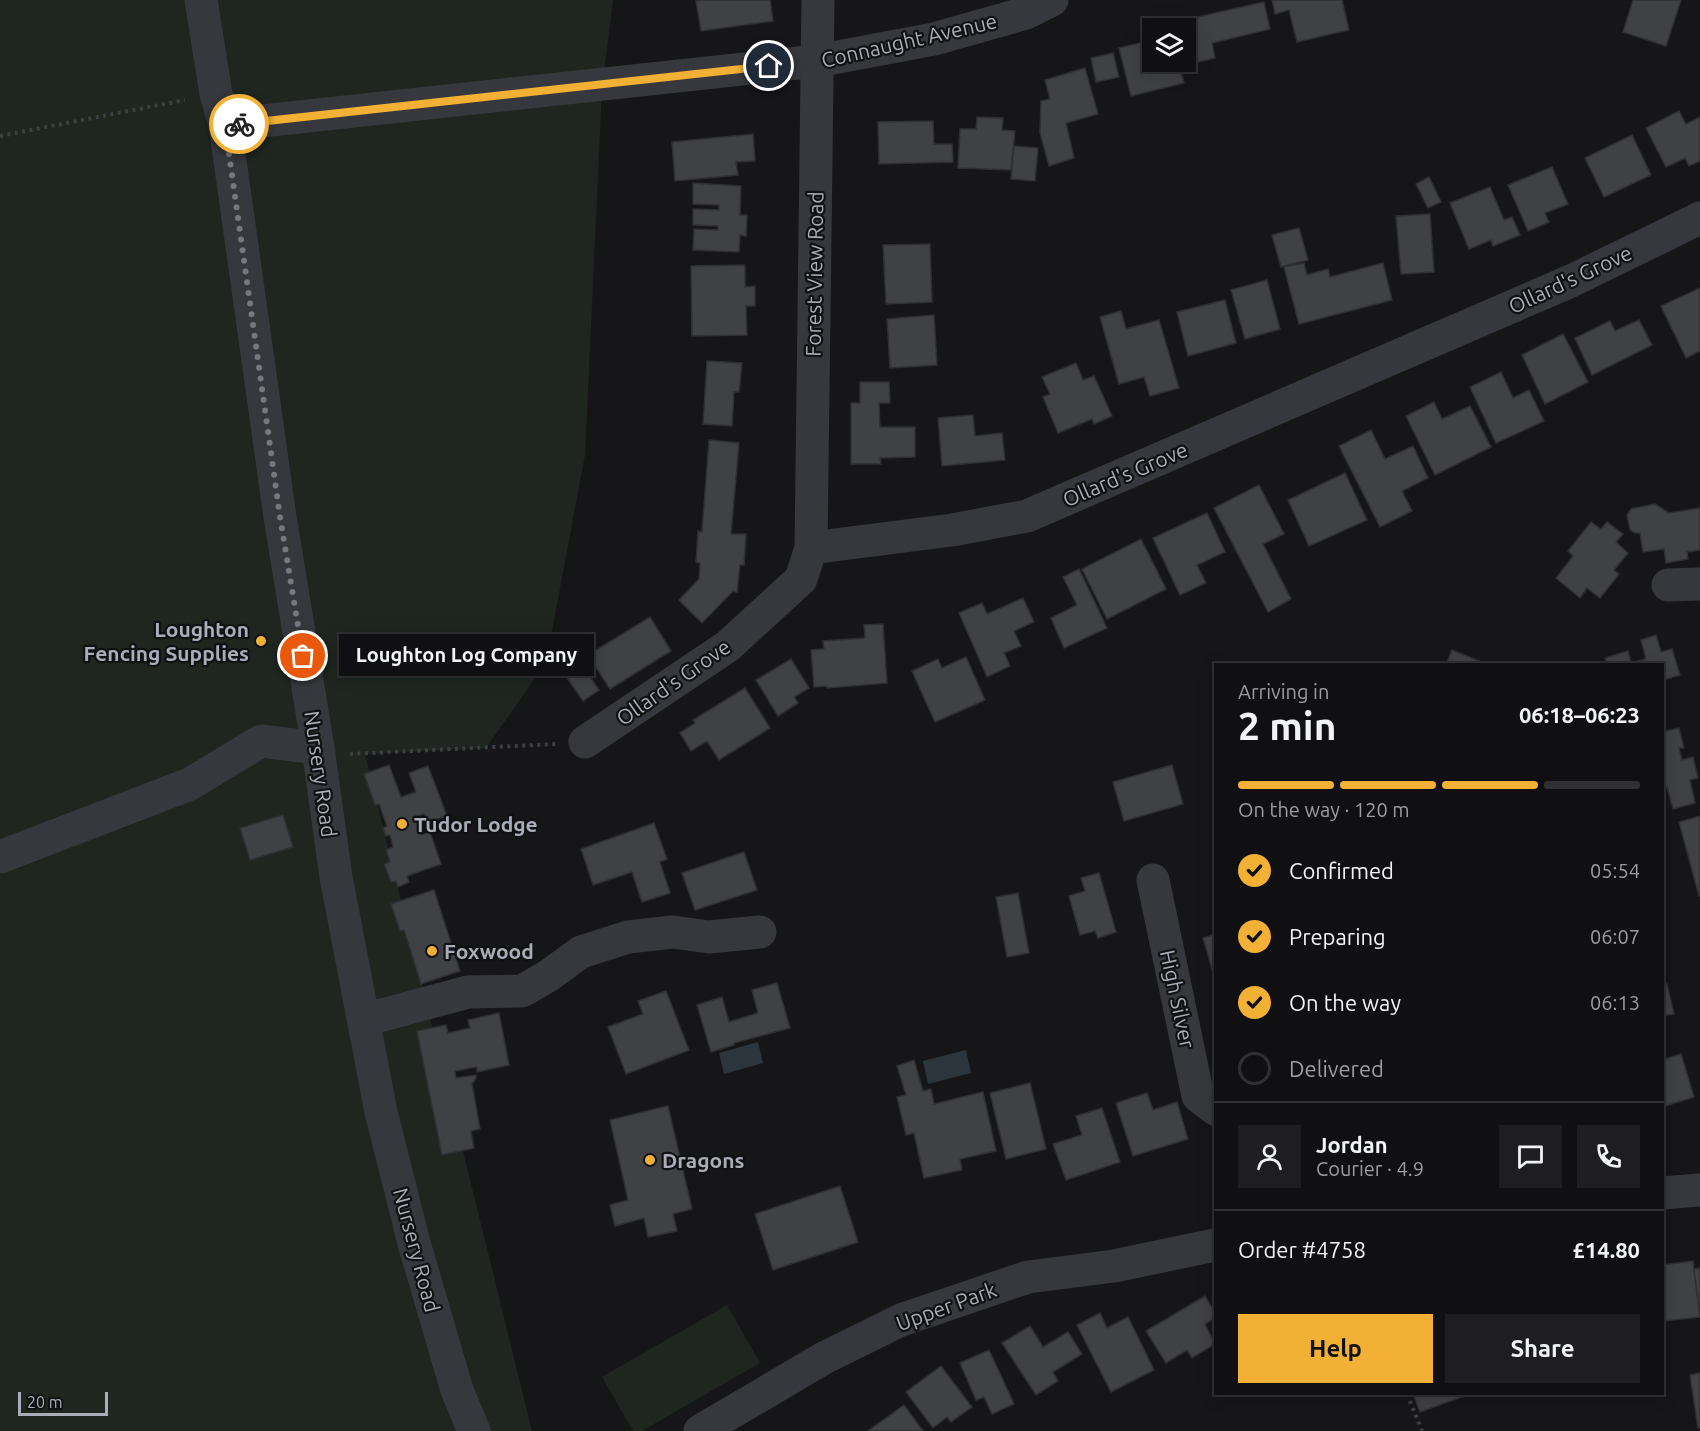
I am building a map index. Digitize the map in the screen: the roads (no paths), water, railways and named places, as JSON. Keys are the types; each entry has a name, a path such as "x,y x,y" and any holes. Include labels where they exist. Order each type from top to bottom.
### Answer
{"street":[{"name":"Nursery Road","path":"201,0 216,94 225,125 280,517 318,748 336,877 381,1112 414,1243 457,1390 474,1431"},
{"name":"Forest View Road","path":"811,548 818,0"},
{"name":"Connaught Avenue","path":"225,125 817,61 934,39 1026,13 1052,0"},
{"name":"Ollard's Grove","path":"585,742 728,646 801,579 811,548 952,530 1027,516 1571,281 1700,218"},
{"path":"0,857 190,784 261,741 318,748"},
{"name":"High Silver","path":"1153,880 1198,1096 1214,1108"},
{"path":"364,1020 468,992 522,991 548,976 581,952 628,937 673,932 709,937 760,932"},
{"path":"1664,1193 1700,1190"},
{"name":"Upper Park","path":"700,1431 824,1358 901,1320 1028,1277 1114,1266 1214,1245"}],"place":[{"name":"Loughton Fencing Supplies","path":"261,641"},
{"name":"Loughton Log Company","path":"303,656"},
{"name":"Tudor Lodge","path":"402,824"},
{"name":"Foxwood","path":"432,951"},
{"name":"Dragons","path":"650,1160"}]}
